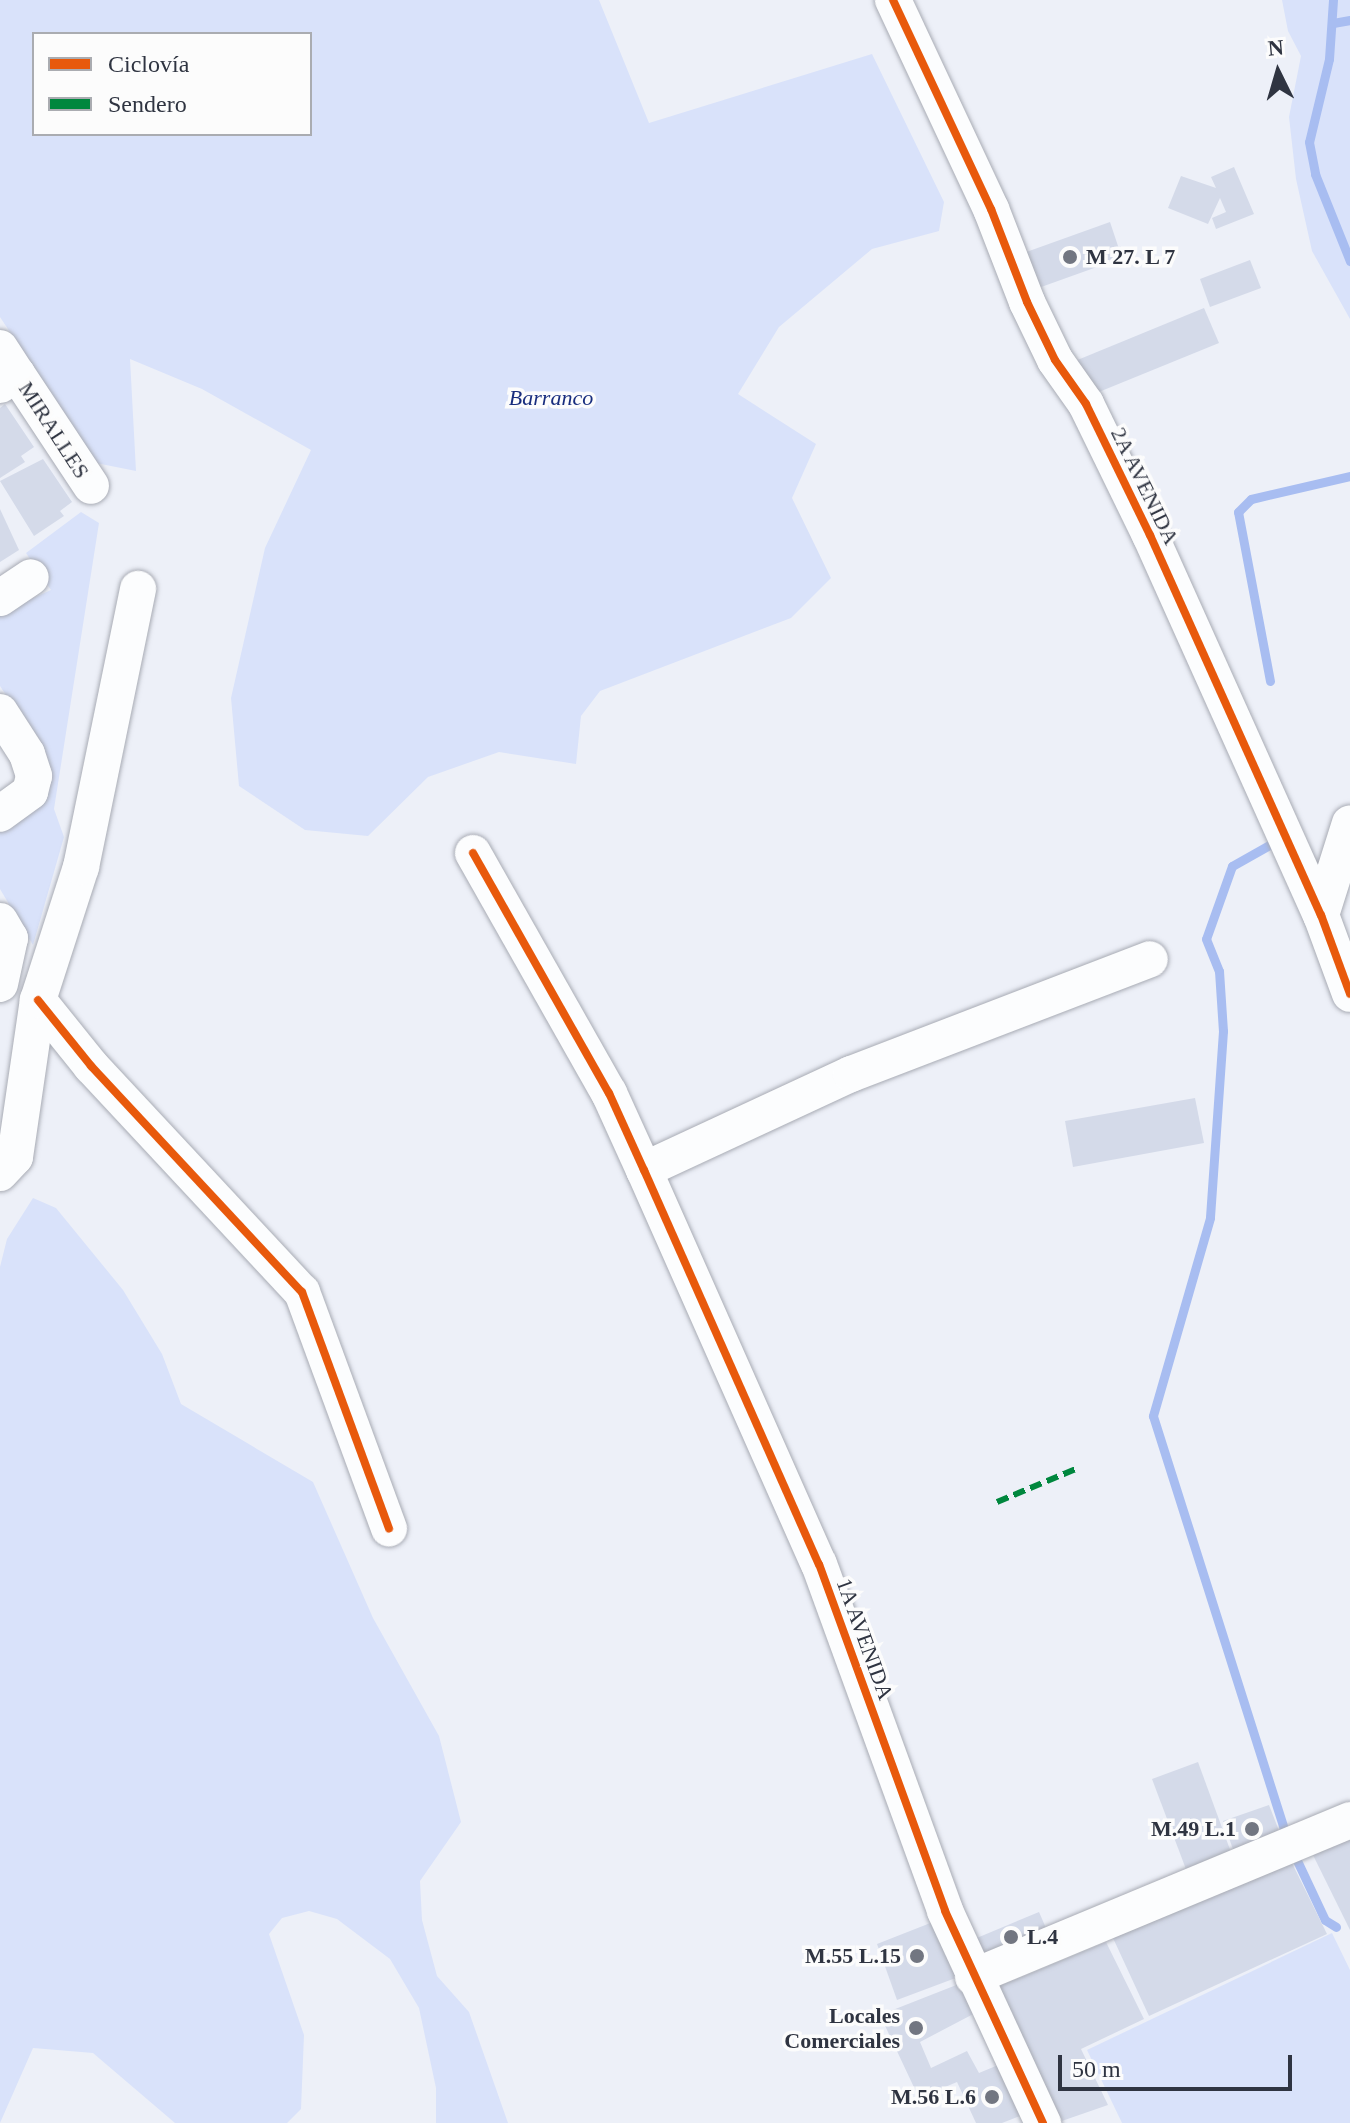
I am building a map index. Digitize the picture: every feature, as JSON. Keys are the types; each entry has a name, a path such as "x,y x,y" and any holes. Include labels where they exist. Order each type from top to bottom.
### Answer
{"street":[{"name":"2A AVENIDA","path":"893,0 991,209 1027,302 1055,360 1086,404 1150,535 1321,915 1350,994"},
{"name":"MIRALLES","path":"6,369 91,486"},
{"path":"0,598 31,577"},
{"path":"0,1173 15,1157 38,1000 81,867 138,589"},
{"path":"0,712 27,754 34,776 30,792 0,814"},
{"path":"1321,915 1350,823"},
{"name":"1A AVENIDA","path":"473,853 609,1093 644,1170 819,1564 973,1977 1043,2123"},
{"path":"0,921 10,938 0,984"},
{"path":"644,1170 851,1074 1150,959"},
{"path":"38,1000 91,1066 302,1292 389,1528"},
{"path":"973,1977 1350,1820"}],"green space":[{"name":"Barranco","path":"0,0 599,0 649,123 872,54 944,202 939,231 872,249 779,327 738,394 816,444 792,498 831,578 791,618 600,691 581,716 576,764 499,752 428,777 368,836 305,830 239,786 231,698 265,548 311,450 202,389 130,359 136,471 96,463 0,317"},
{"path":"1282,0 1350,0 1350,319 1312,251 1296,179 1289,117 1301,56 1288,31"},
{"path":"81,512 99,523 54,809 64,837 33,945 0,889 0,830 44,752 0,686 0,613 51,590 26,553"},
{"path":"33,1198 56,1208 123,1290 162,1354 181,1404 313,1482 373,1618 439,1736 461,1822 420,1881 422,1920 437,1976 469,2012 508,2123 436,2123 436,2088 419,2008 390,1959 337,1919 309,1911 282,1918 269,1934 304,2035 301,2109 287,2123 175,2123 93,2053 33,2048 0,2123 0,1267 7,1239"},
{"path":"1332,1933 1350,1970 1350,2123 1122,2123 1087,2050"}],"building":[{"path":"1234,167 1254,214 1216,229 1212,218 1226,212 1220,198 1208,224 1168,208 1181,176 1216,188 1211,177"},
{"name":"M 27. L 7","path":"1110,222 1122,258 1030,291 1018,255"},
{"path":"1250,260 1261,288 1210,307 1200,279"},
{"path":"1204,308 1219,343 1089,396 1075,361"},
{"path":"5,404 34,447 21,456 25,462 0,478 0,408"},
{"path":"43,459 72,502 60,511 64,516 34,536 0,481"},
{"path":"0,509 19,550 0,562"},
{"path":"1195,1098 1204,1143 1073,1167 1065,1121"},
{"path":"1198,1762 1232,1855 1187,1872 1152,1779"},
{"name":"M.49 L.1","path":"1269,1805 1281,1836 1235,1855 1223,1821"},
{"path":"1350,1831 1350,1930 1310,1849"},
{"path":"1292,1863 1327,1934 1149,2016 1113,1938"},
{"name":"L.4","path":"1039,1912 1049,1935 982,1963 972,1940"},
{"name":"M.55 L.15","path":"938,1920 961,1976 897,2000 877,1944"},
{"path":"1106,1942 1144,2019 1081,2049 1108,2105 1056,2123 985,1992"},
{"name":"Locales Comerciales","path":"964,1982 979,2011 920,2042 931,2068 967,2051 979,2073 1003,2063 1028,2113 1002,2123 976,2123 957,2082 919,2098 880,2015"}],"waterway":[{"path":"1333,0 1329,59 1309,142 1315,174 1350,261"},
{"path":"1333,23 1350,20"},
{"path":"1270,681 1238,512 1251,499 1350,476"},
{"path":"1280,839 1232,866 1206,939 1219,971 1223,1031 1210,1218 1153,1416 1287,1839"},
{"path":"1293,1852 1325,1920 1336,1927"}],"marked path":[{"path":"997,1502 1076,1469"}],"cycle path":[{"path":"893,0 991,209 1027,302 1055,360 1086,404 1150,535 1321,915 1350,994"},
{"path":"473,853 609,1093 644,1170 819,1564 945,1911 1043,2123"},
{"path":"38,1000 91,1066 302,1292 389,1528"}],"place":[{"name":"M 27. L 7","path":"1070,257"},
{"name":"M.49 L.1","path":"1252,1829"},
{"name":"L.4","path":"1011,1937"},
{"name":"M.55 L.15","path":"917,1956"},
{"name":"Locales Comerciales","path":"916,2028"},
{"name":"M.56 L.6","path":"992,2097"}]}
